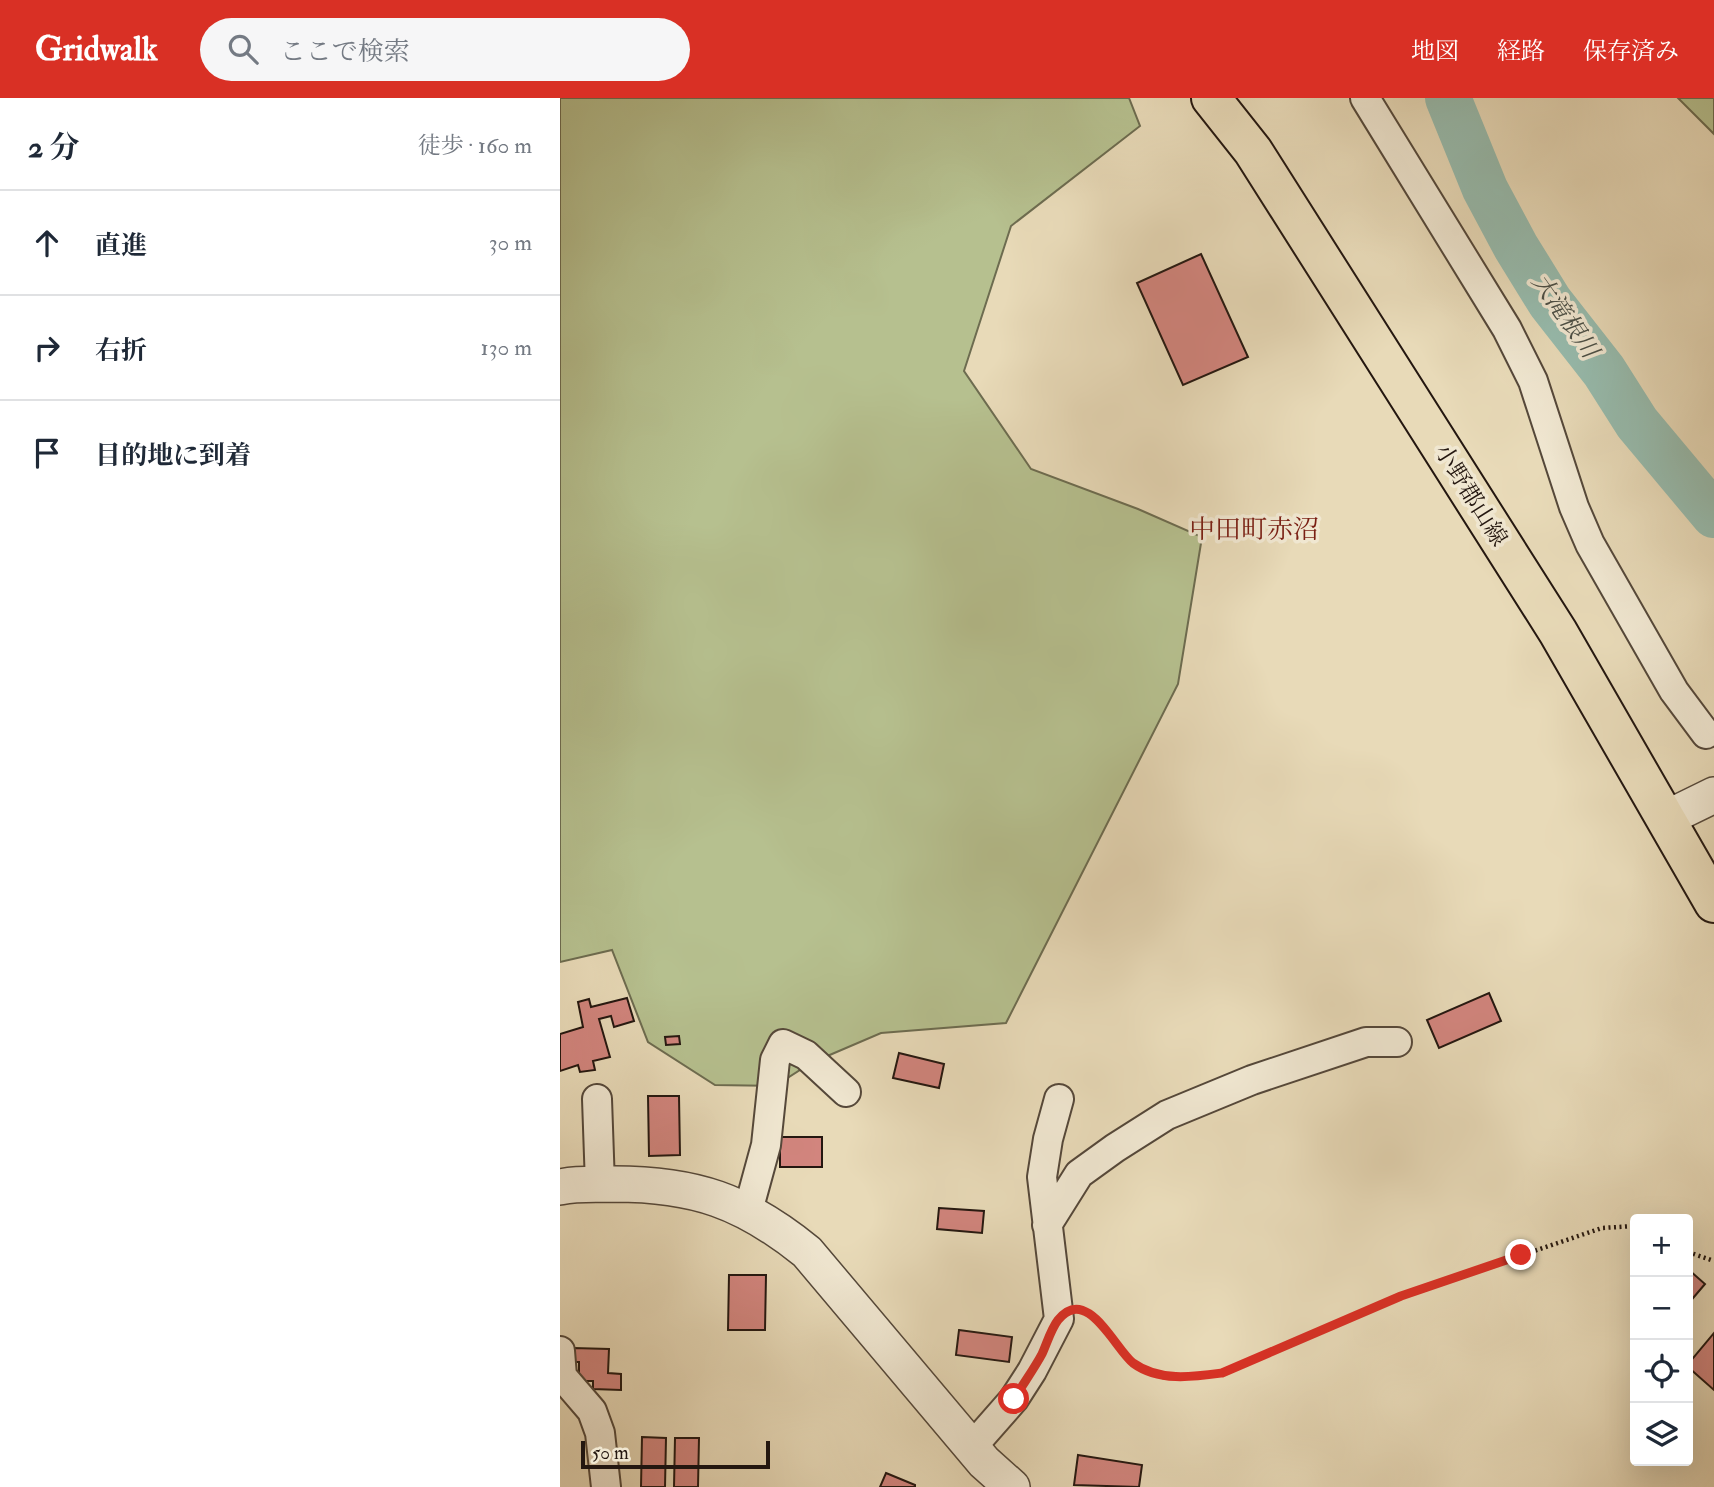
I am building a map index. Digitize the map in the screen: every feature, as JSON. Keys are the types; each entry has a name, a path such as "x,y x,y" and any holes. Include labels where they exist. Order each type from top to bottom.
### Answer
{"main road":[{"name":"小野郡山線","path":"1211,98 1253,151 1558,632 1714,903"}],"street":[{"path":"1365,98 1507,329 1533,381 1574,507 1590,544 1674,691 1706,734"},
{"path":"1667,818 1714,794"},
{"path":"1047,1225 1079,1174 1167,1115 1252,1080 1366,1042 1397,1042"},
{"path":"748,1211 765,1145 775,1059 783,1044 806,1055 846,1092"},
{"path":"597,1099 600,1185"},
{"path":"971,1448 1014,1399 1059,1319 1042,1177 1048,1139 1059,1099"},
{"path":"560,1187 641,1184 683,1189 713,1195 778,1228 807,1252 971,1448 1012,1487"},
{"path":"561,1369 592,1411 600,1433 606,1487"}],"path":[{"path":"1059,1319 1072,1310 1087,1311 1097,1318 1133,1363 1163,1377 1196,1377 1222,1373 1401,1296 1602,1228 1630,1226"},
{"path":"1693,1254 1714,1261"}],"green space":[{"path":"560,98 1129,98 1140,126 1011,226 964,371 1031,469 1138,509 1202,537 1178,684 1006,1023 881,1033 811,1063 775,1086 715,1085 648,1042 612,950 560,962"},
{"path":"1678,98 1714,98 1714,134"}],"building":[{"path":"1201,254 1248,357 1183,385 1137,283"},
{"path":"1489,993 1501,1021 1439,1048 1427,1020"},
{"path":"627,998 634,1021 614,1027 611,1016 599,1019 610,1057 593,1061 595,1070 580,1072 578,1065 560,1071 560,1034 583,1027 578,1002 589,999 591,1007"},
{"path":"679,1036 680,1044 666,1045 665,1037"},
{"path":"899,1053 944,1064 939,1088 893,1078"},
{"path":"648,1096 679,1096 680,1155 649,1156"},
{"path":"780,1137 822,1137 822,1167 780,1167"},
{"path":"939,1208 984,1211 982,1233 937,1229"},
{"path":"1693,1274 1705,1284 1693,1298"},
{"path":"729,1275 766,1275 765,1330 728,1330"},
{"path":"959,1330 1012,1337 1009,1362 956,1355"},
{"path":"1714,1333 1714,1390 1693,1371 1693,1358"},
{"path":"573,1348 609,1349 608,1373 621,1374 621,1390 593,1389 593,1381 579,1381 579,1362 573,1362"},
{"path":"642,1437 666,1438 665,1487 641,1487"},
{"path":"675,1438 699,1438 698,1487 674,1487"},
{"path":"1078,1455 1142,1465 1139,1487 1074,1485"},
{"path":"886,1473 915,1485 915,1487 880,1487"}],"waterway":[{"name":"大滝根川","path":"1448,98 1485,189 1550,302 1604,371 1637,423 1714,515"}],"district":[{"name":"中田町赤沼","path":"1254,530"}],"route":[{"path":"1014,1399 1059,1319 1072,1310 1087,1311 1097,1318 1133,1363 1163,1377 1196,1377 1222,1373 1401,1296 1521,1255"}]}
